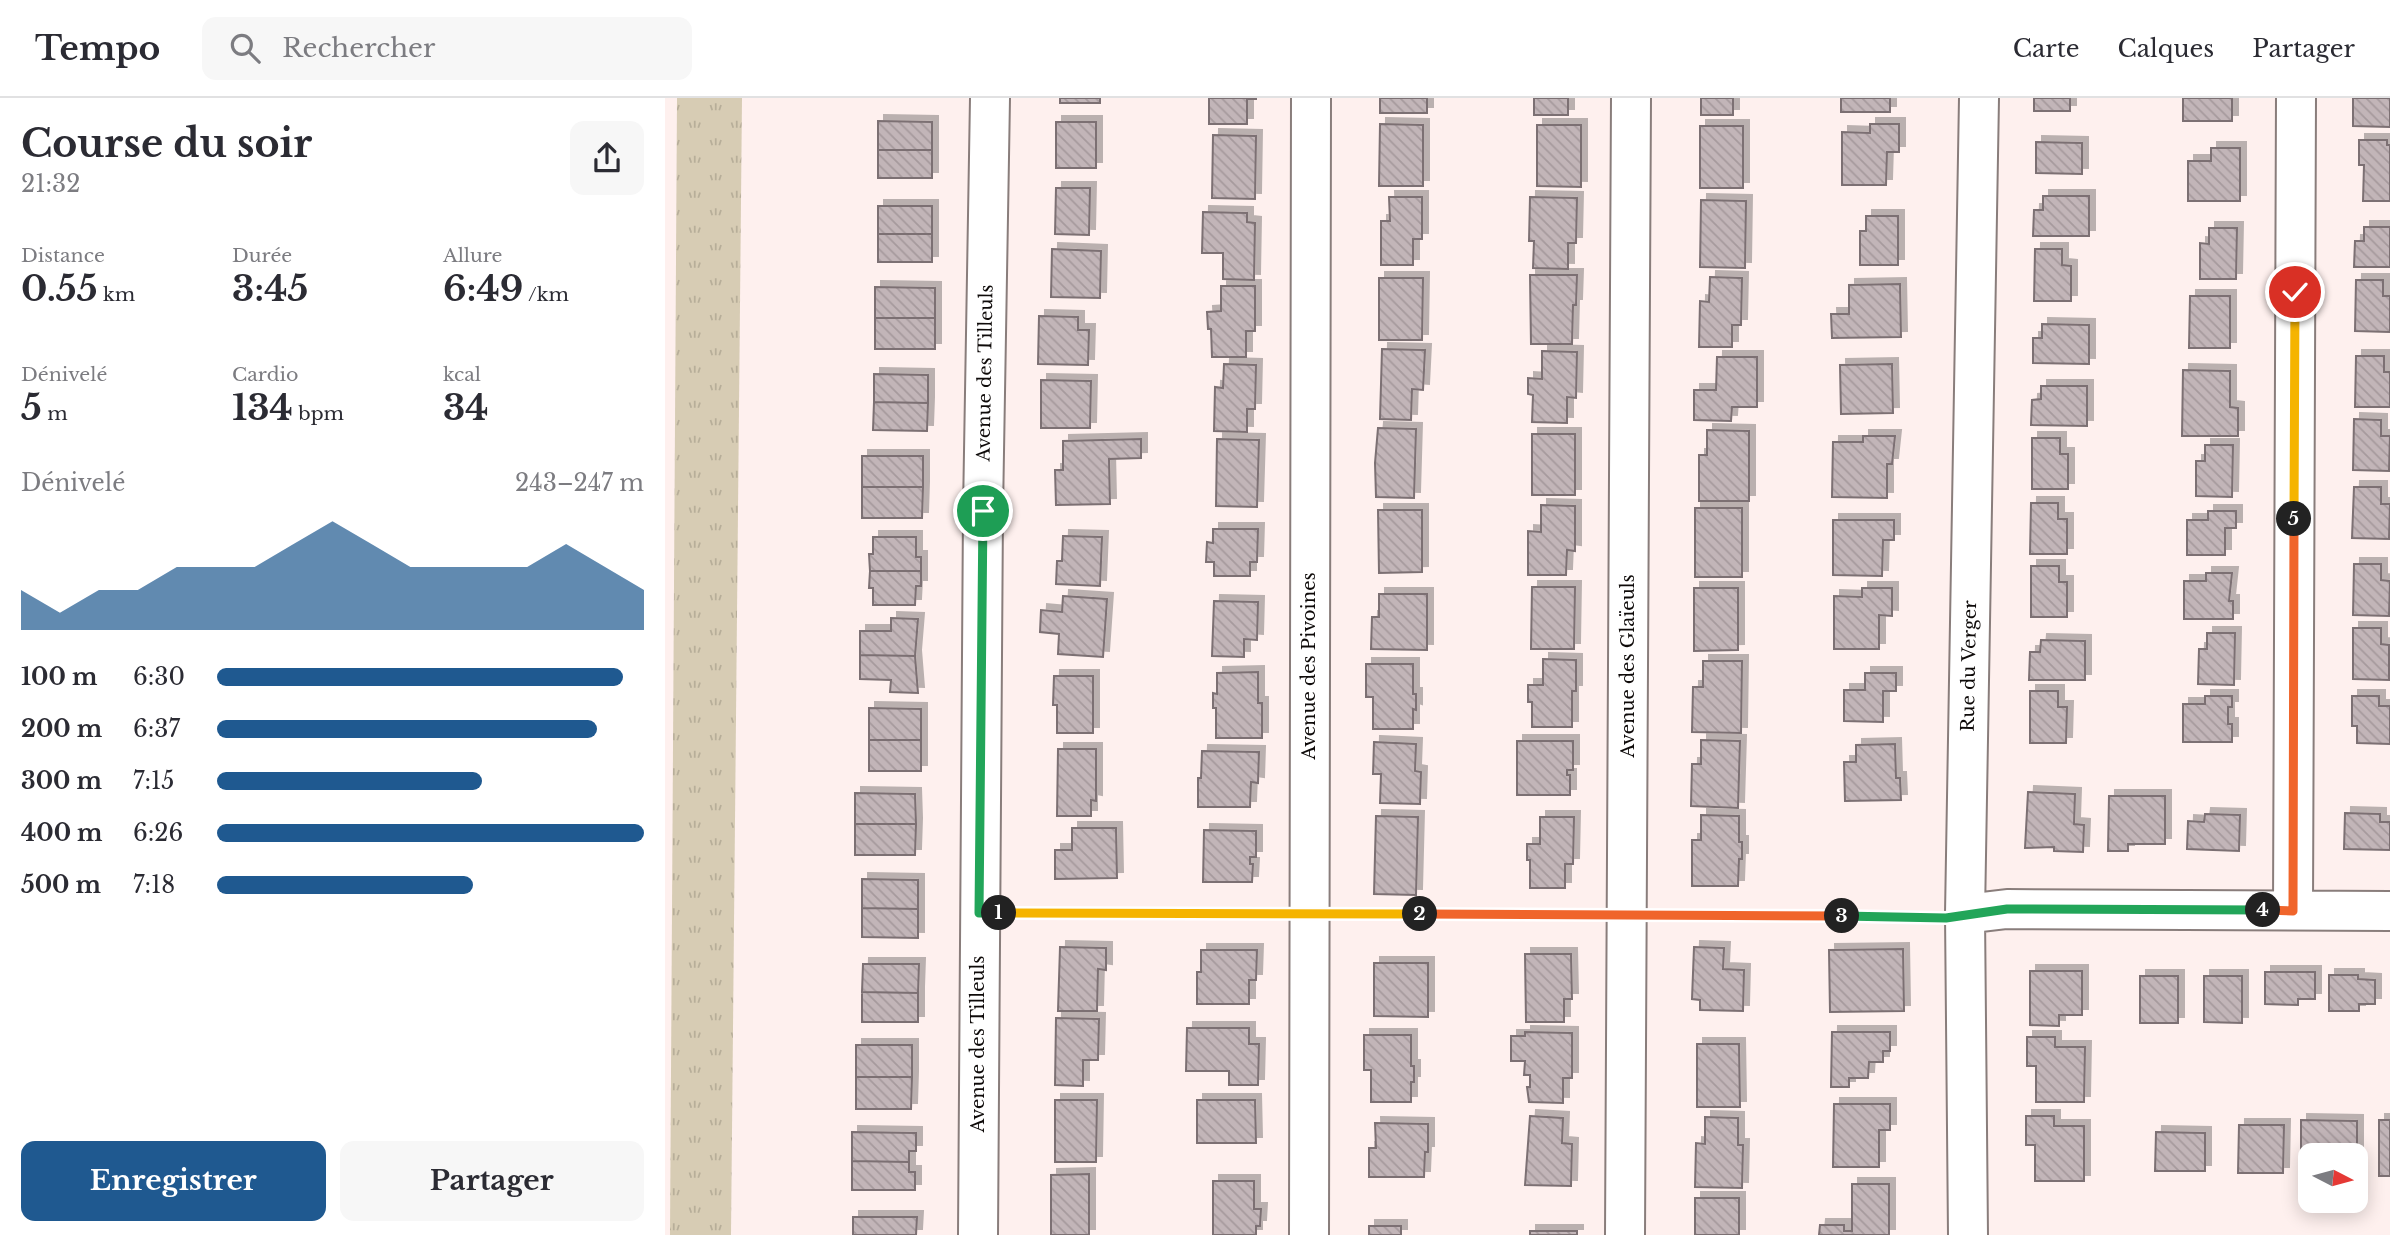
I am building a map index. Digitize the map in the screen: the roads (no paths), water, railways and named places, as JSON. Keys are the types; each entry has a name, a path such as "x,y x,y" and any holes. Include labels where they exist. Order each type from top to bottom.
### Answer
{"street":[{"name":"Avenue des Tilleuls","path":"978,1235 979,913 990,98"},
{"name":"Avenue des Pivoines","path":"1309,1235 1311,98"},
{"name":"Avenue des Glaïeuls","path":"1625,1235 1631,98"},
{"name":"Rue du Verger","path":"1968,1235 1965,914 1979,98"},
{"path":"2293,911 2296,98"},
{"path":"1965,914 2007,909 2390,911"}]}
